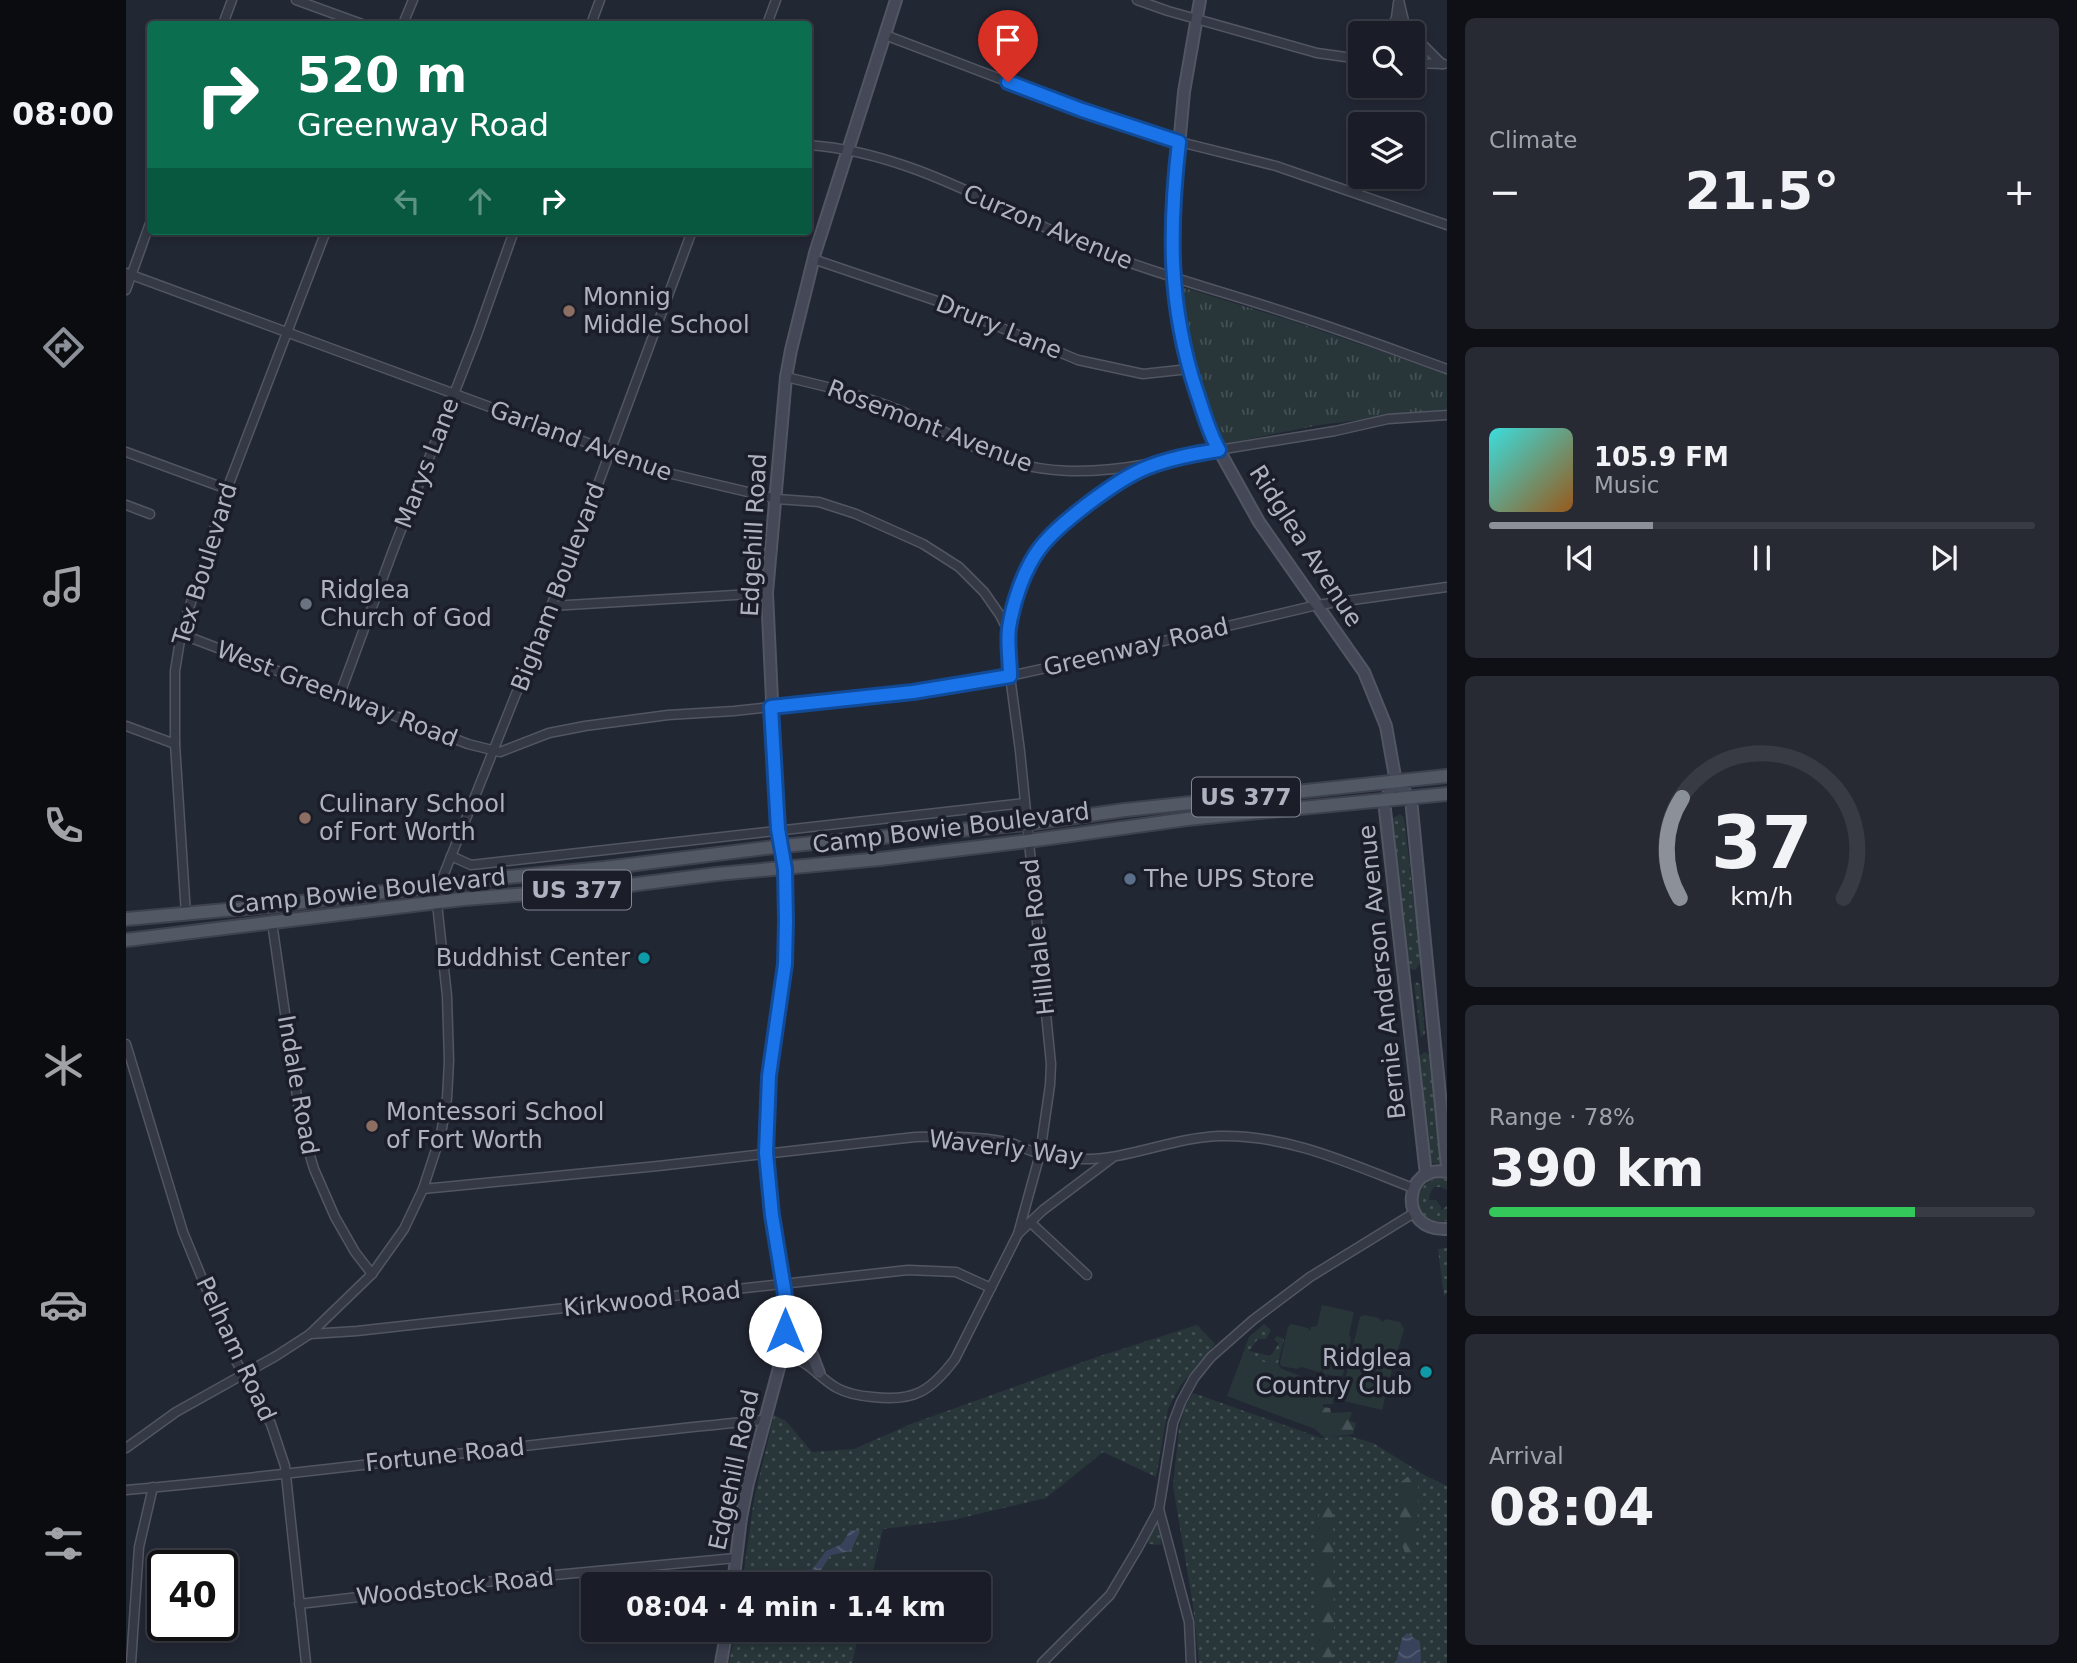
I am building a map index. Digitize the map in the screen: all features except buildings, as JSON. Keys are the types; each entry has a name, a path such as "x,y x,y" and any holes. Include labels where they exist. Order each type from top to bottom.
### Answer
{"main road":[{"name":"Camp Bowie Boulevard","path":"126,919 186,915 438,885 604,869 782,846 1026,824 1125,810 1447,776"},
{"name":"Camp Bowie Boulevard","path":"126,940 436,903 785,869 1028,841 1187,818 1447,794"},
{"path":"1187,818 1228,810 1232,799"},
{"path":"604,869 606,888"},
{"path":"269,906 272,922"},
{"path":"186,915 189,932"}],"street":[{"path":"224,21 232,0"},
{"path":"296,0 354,21"},
{"path":"404,21 412,0"},
{"path":"592,21 600,0"},
{"path":"769,21 776,0"},
{"name":"Edgehill Road","path":"734,1572 741,1518 783,1353 786,1301 766,1153 769,1076 785,964 785,869 778,829 767,593 786,377 813,259 896,0"},
{"path":"1137,0 1317,54 1348,57"},
{"name":"Ridglea Avenue","path":"1200,0 1184,92 1172,222 1176,311 1189,369 1210,434 1259,522 1343,641 1368,682 1386,726 1396,782"},
{"path":"1394,21 1399,0"},
{"path":"1399,0 1405,21"},
{"path":"885,35 1082,110 1179,142 1276,166 1447,225"},
{"path":"1425,49 1445,64"},
{"path":"1425,63 1445,64"},
{"name":"Curzon Avenue","path":"812,145 847,149 908,166 1053,232 1135,265 1298,316 1447,369"},
{"path":"126,290 129,274 147,230"},
{"name":"Tex Boulevard","path":"186,915 175,744 175,671 181,634 227,489 324,235"},
{"name":"Marys Lane","path":"340,694 513,235"},
{"name":"Bigham Boulevard","path":"310,1334 372,1274 404,1229 423,1189 446,1111 449,1061 447,996 436,903 438,885 551,606 691,235"},
{"name":"Drury Lane","path":"813,259 926,297 1078,360 1143,374 1189,369"},
{"name":"Garland Avenue","path":"129,274 689,479 777,499 819,502 856,514 923,544 959,567 984,592 1008,632"},
{"name":"Rosemont Avenue","path":"786,377 852,393 899,410 985,452 1029,466 1080,472 1167,462 1388,419 1447,415"},
{"path":"126,452 227,489"},
{"name":"Hilldale Road","path":"783,1353 804,1363 837,1388 859,1395 894,1400 919,1393 932,1386 955,1359 1018,1234 1040,1154 1051,1065 1010,676 1008,632 1019,592 1040,548 1076,514 1110,488 1143,469 1167,462"},
{"path":"126,505 150,514"},
{"name":"Greenway Road","path":"493,751 500,752 550,733 585,726 668,715 913,692 1010,676 1317,604 1447,587"},
{"path":"551,606 767,593"},
{"name":"West Greenway Road","path":"181,634 468,744 493,751"},
{"path":"126,726 175,744"},
{"path":"1396,782 1411,799"},
{"name":"Bernie Anderson Avenue","path":"1396,782 1384,801 1426,1175"},
{"name":"Bernie Anderson Avenue","path":"1411,799 1447,1170"},
{"path":"450,856 471,865 1025,803"},
{"name":"Indale Road","path":"272,922 301,1125 314,1169 335,1217 355,1252 372,1274"},
{"name":"Pelham Road","path":"126,1044 183,1231 230,1348 271,1424 286,1472 306,1663"},
{"name":"Waverly Way","path":"423,1189 658,1166 915,1136 1011,1143 1040,1154 1073,1159 1112,1158 1220,1136 1256,1139 1329,1156 1413,1188"},
{"name":"Hilldale Road","path":"1018,1234 1112,1158"},
{"path":"1447,1170 1426,1175 1413,1188 1410,1200 1414,1213 1432,1228 1447,1229"},
{"path":"1042,1663 1110,1595 1159,1509 1173,1423 1194,1378 1211,1357 1253,1320 1310,1277 1414,1213"},
{"path":"1030,1222 1087,1275"},
{"name":"Kirkwood Road","path":"310,1334 908,1270 956,1272 991,1288"},
{"path":"786,1301 797,1319 819,1373"},
{"path":"126,1448 176,1412 310,1334"},
{"name":"Fortune Road","path":"126,1490 764,1420"},
{"path":"131,1663 139,1547 153,1487"},
{"path":"1159,1509 1189,1622 1191,1663"},
{"name":"Woodstock Road","path":"299,1604 512,1579 736,1558"},
{"path":"720,1663 724,1642"}],"green space":[{"path":"1185,288 1447,374 1447,409 1319,425 1224,444 1219,442 1186,348 1179,293"},
{"path":"1400,814 1404,818 1421,962 1415,970 1410,969 1407,964 1392,819"},
{"path":"1414,984 1420,984 1425,1034 1421,1037"},
{"path":"1425,1052 1432,1057 1443,1160 1438,1164 1431,1163 1429,1159 1418,1057"},
{"path":"1437,1178 1447,1179 1447,1190 1434,1187 1429,1200 1436,1200 1441,1210 1447,1206 1447,1221 1428,1218 1419,1206 1421,1190"},
{"path":"1447,1248 1447,1293 1444,1296 1438,1249"},
{"path":"1322,1305 1354,1312 1349,1334 1351,1338 1343,1375 1340,1377 1324,1374 1322,1370 1319,1372 1301,1367 1297,1369 1281,1366 1280,1362 1288,1327 1291,1324 1308,1328 1310,1331 1311,1327 1317,1326"},
{"path":"1364,1315 1379,1318 1382,1322 1386,1319 1400,1322 1404,1329 1394,1364 1390,1366 1392,1370 1382,1410 1340,1400 1360,1317"},
{"path":"1264,1324 1271,1330 1266,1339 1258,1339 1249,1351 1271,1356 1279,1343 1274,1340 1277,1336 1284,1339 1278,1363 1281,1369 1243,1354 1249,1337"},
{"path":"1197,1325 1215,1344 1180,1386 1168,1409 1156,1477 1103,1452 1046,1498 953,1520 883,1529 873,1572 744,1572 754,1499 774,1415 786,1421 812,1452 854,1449 911,1424 1094,1358"},
{"path":"1243,1354 1329,1387 1315,1429 1227,1396"},
{"path":"1319,1374 1328,1376 1335,1393 1332,1404 1323,1404 1329,1386 1309,1379 1319,1380"},
{"path":"1193,1393 1321,1438 1349,1436 1373,1443 1447,1486 1447,1663 1199,1663 1193,1605 1173,1486 1179,1429 1184,1409"},
{"path":"1322,1407 1330,1408 1331,1413 1352,1412 1349,1421 1356,1423 1353,1434 1325,1438 1315,1429"},
{"path":"1410,1475 1417,1480 1419,1500 1413,1557 1407,1560 1398,1531 1401,1482"},
{"path":"1323,1501 1333,1505 1334,1633 1329,1648 1336,1663 1316,1663 1318,1602 1315,1557 1317,1523"},
{"path":"1159,1522 1162,1532 1161,1545 1149,1544 1147,1540"},
{"path":"733,1642 857,1642 852,1663 729,1663"}],"water":[{"path":"850,1530 860,1531 851,1551 831,1555 819,1572 810,1572 826,1551 842,1544"},
{"path":"1407,1633 1420,1642 1421,1663 1396,1663 1402,1638"}],"place":[{"name":"Monnig Middle School","path":"569,311"},
{"name":"Ridglea Church of God","path":"306,604"},
{"name":"Culinary School of Fort Worth","path":"305,818"},
{"name":"The UPS Store","path":"1130,879"},
{"name":"Buddhist Center","path":"644,958"},
{"name":"Montessori School of Fort Worth","path":"372,1126"},
{"name":"Ridglea Country Club","path":"1426,1372"}],"route":[{"path":"785,1331 786,1301 772,1215 766,1153 769,1076 785,964 786,921 785,869 778,829 771,707 913,692 1010,676 1008,632 1019,592 1040,548 1076,514 1122,480 1143,469 1194,454 1219,450 1210,434 1189,369 1176,311 1171,256 1179,142 1008,82"}]}
